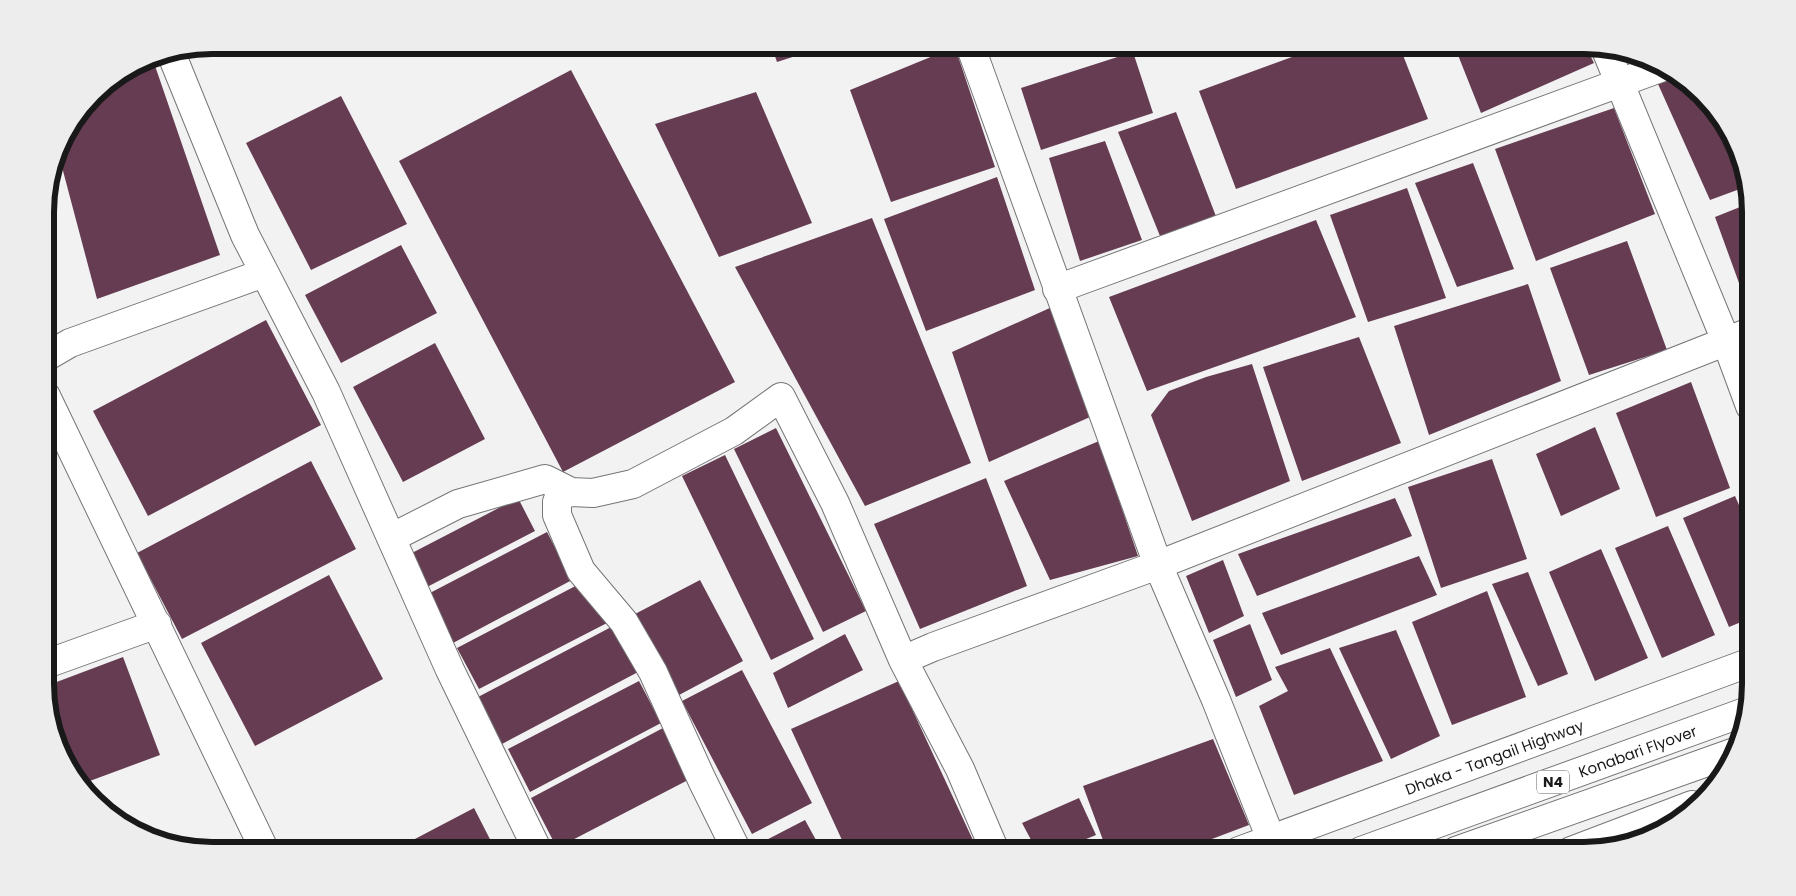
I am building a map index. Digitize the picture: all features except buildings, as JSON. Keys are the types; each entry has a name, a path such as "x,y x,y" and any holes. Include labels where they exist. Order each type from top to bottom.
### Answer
{"main road":[{"path":"973,54 1158,565 1216,700 1272,842"},
{"path":"1608,56 1619,83 1738,336 1742,359"},
{"path":"173,59 245,235 326,392 450,670 534,842"},
{"path":"1057,289 1654,70"},
{"path":"54,352 70,343 264,273"},
{"path":"903,660 934,646 1158,565 1738,336"},
{"path":"391,538 458,504 545,480 571,492 593,493 633,484 734,431 781,397 836,503 903,660 960,769 991,842"},
{"path":"54,413 261,842"},
{"path":"567,490 557,502 557,515 581,571 624,622 653,672 733,842"},
{"path":"54,661 156,624"},
{"name":"Dhaka - Tangail Highway","path":"1281,842 1742,665"},
{"name":"Konabari Flyover","path":"1386,842 1739,714"},
{"name":"N4","path":"1481,842 1725,755"},
{"path":"1595,842 1679,811"}]}
